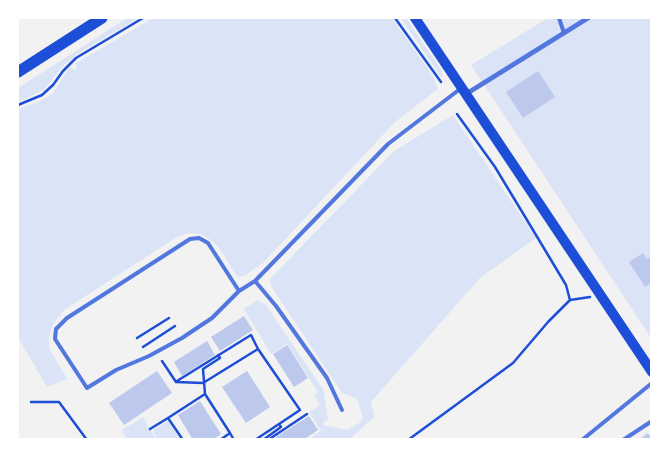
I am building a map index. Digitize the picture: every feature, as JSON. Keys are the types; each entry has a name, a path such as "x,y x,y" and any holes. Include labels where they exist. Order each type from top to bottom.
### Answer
{"main road":[{"path":"416,18 652,372"},
{"path":"18,72 96,20"}],"street":[{"path":"464,91 588,18"}],"lane":[{"path":"559,18 564,32"},
{"path":"239,291 208,243 200,238 190,239 66,318 56,329 55,338 87,388 116,370 149,356 182,338 212,318 239,291 256,281 388,144 464,91"},
{"path":"256,281 327,378 342,410"},
{"path":"582,440 652,382"},
{"path":"622,440 652,421"}],"path":[{"path":"18,105 42,95 54,85 63,71 76,58 143,18"},
{"path":"395,18 441,82"},
{"path":"457,114 495,167 566,285 570,300"},
{"path":"408,440 513,363 548,322 570,300 586,299 599,294"},
{"path":"137,338 169,318"},
{"path":"143,347 175,326"},
{"path":"176,382 251,335 258,349 300,410 255,440"},
{"path":"176,382 203,383 258,349"},
{"path":"218,355 220,358 203,369 205,394 234,440"},
{"path":"162,361 176,382"},
{"path":"150,429 205,394"},
{"path":"31,402 59,402 87,440"},
{"path":"268,440 307,414"},
{"path":"168,418 183,440"},
{"path":"263,440 281,427 279,424"},
{"path":"220,440 230,434"}],"shaded area":[{"path":"127,18 139,18 79,53 61,68 44,90 18,102 18,88"},
{"path":"153,18 392,18 433,76 438,89 395,122 263,263 244,276 239,277 234,272 220,249 209,239 200,234 189,233 177,237 64,310 53,324 49,337 49,348 67,379 47,387 18,337 18,109 38,102 52,94 70,67 76,71 76,63"},
{"path":"401,18 406,18 442,71 442,79"},
{"path":"548,18 651,18 651,338 471,65"},
{"path":"453,115 536,238 480,278 371,402 374,417 350,439 309,439 321,431 309,412 320,405 314,395 318,392 287,344 271,354 244,309 257,300 266,305 324,391 328,420 324,421 323,425 348,430 359,423 363,418 357,399 342,393 271,286 270,279 394,151"},
{"path":"143,417 156,439 126,439 122,430"},
{"path":"168,421 180,439 157,439 153,430"}],"building":[{"path":"538,71 555,97 523,118 506,92"},
{"path":"643,253 647,259 652,256 652,282 645,287 629,262"},
{"path":"244,316 253,330 220,351 211,337"},
{"path":"207,341 215,355 182,376 174,362"},
{"path":"287,345 308,378 294,387 273,354"},
{"path":"157,371 172,393 124,425 109,403"},
{"path":"247,371 270,407 246,423 222,387"},
{"path":"200,401 221,434 213,440 193,440 178,415"},
{"path":"309,416 318,430 303,440 278,440 276,437"},
{"path":"648,433 652,440 638,440"}]}
